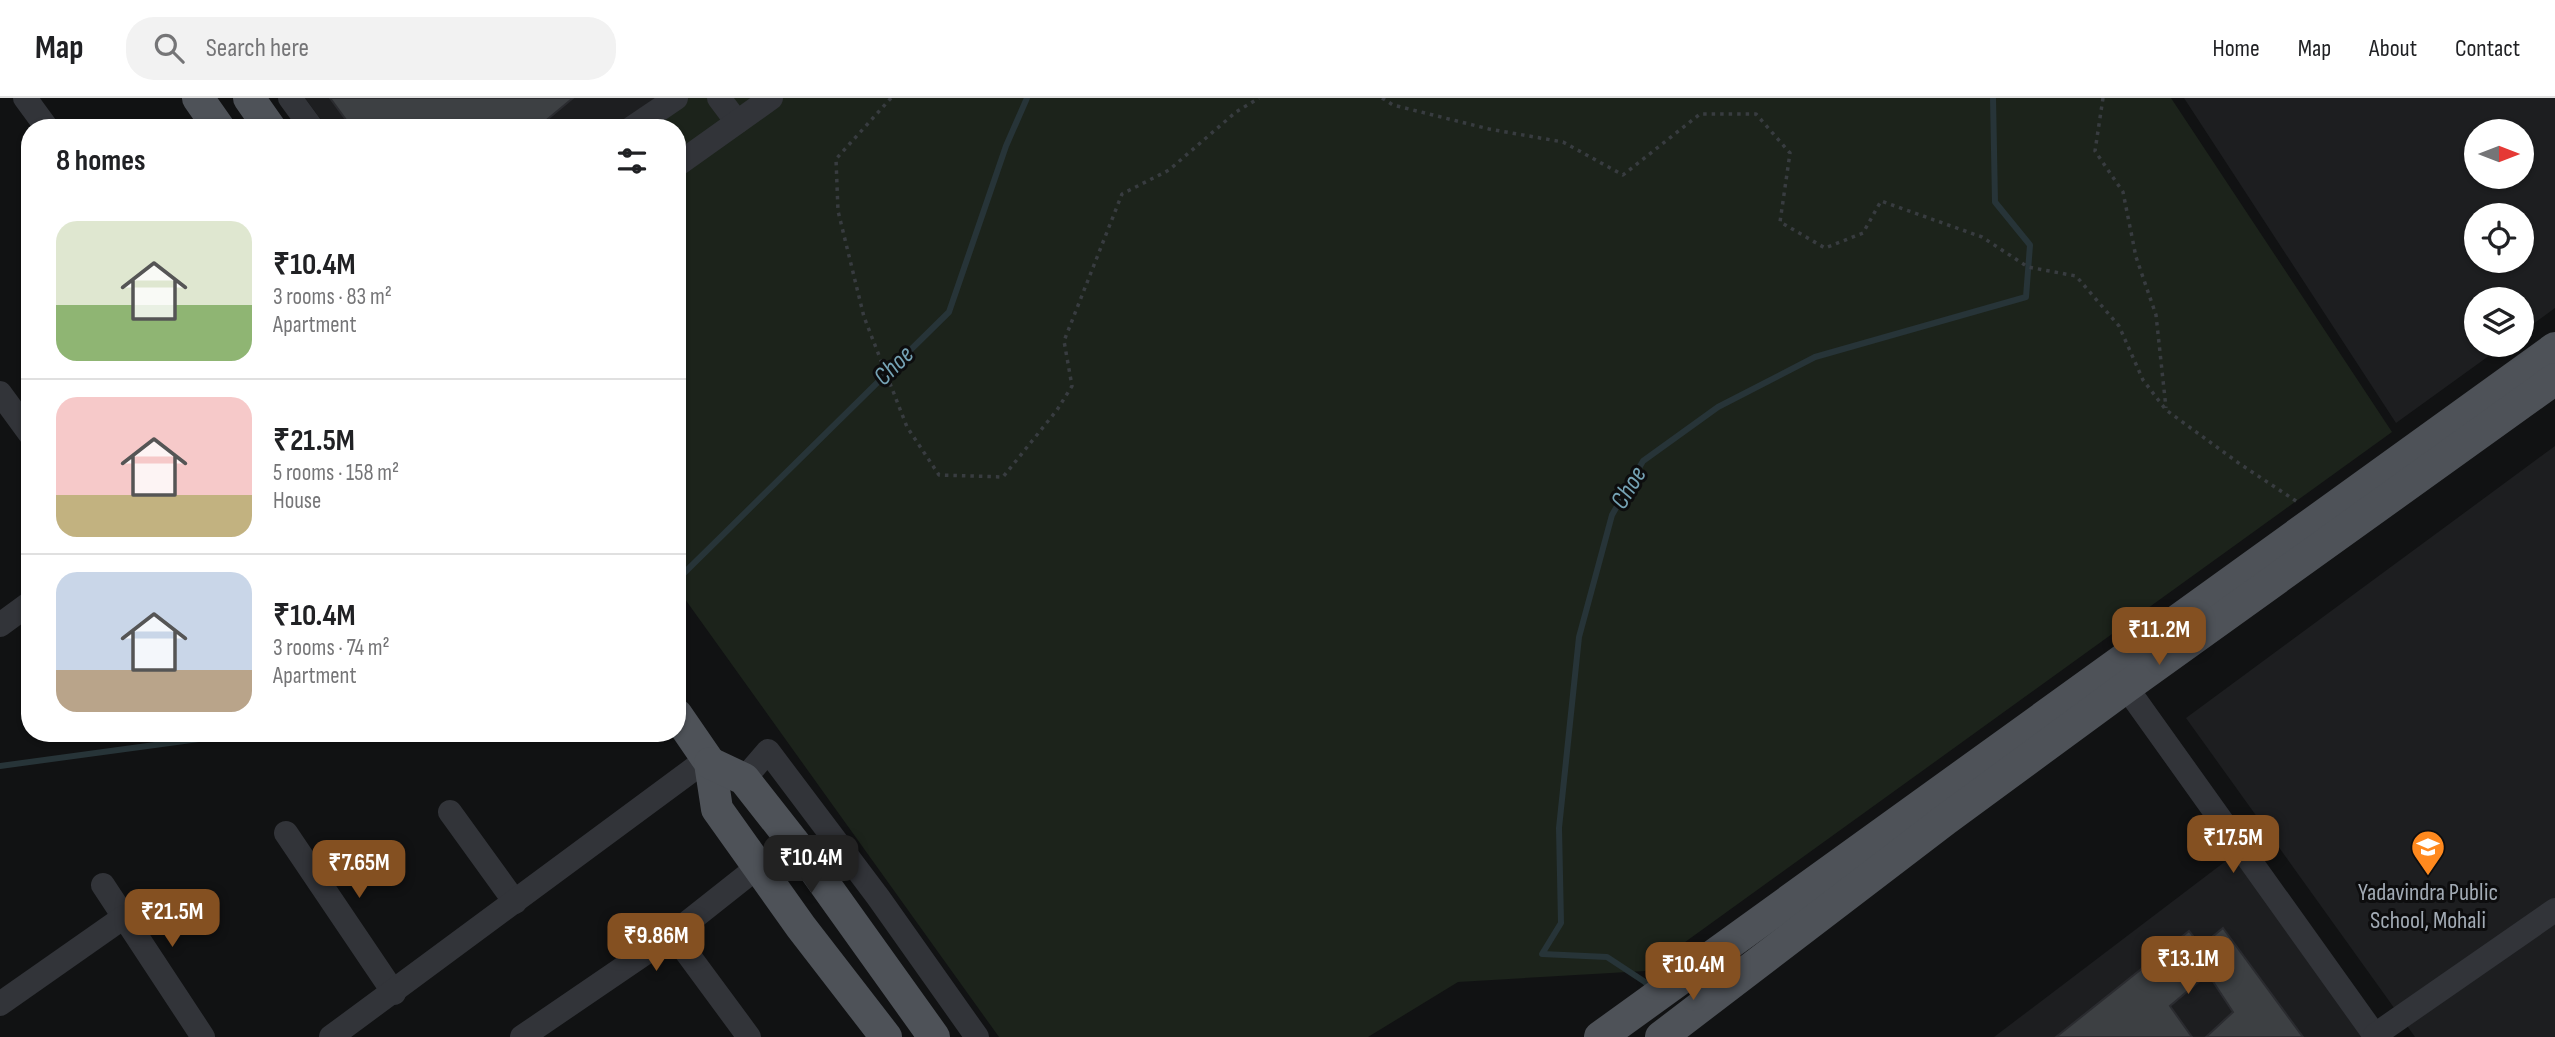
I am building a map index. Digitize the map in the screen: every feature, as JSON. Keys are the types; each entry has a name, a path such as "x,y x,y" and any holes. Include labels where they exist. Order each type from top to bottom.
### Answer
{"main road":[{"path":"198,98 213,119"},
{"path":"249,98 264,119"},
{"path":"2119,678 2321,518 2555,348"},
{"path":"1614,1030 1732,942 1858,869 2119,678 2555,379"},
{"path":"686,728 709,761 717,809 886,1037"},
{"path":"709,761 744,779 806,858 934,1037"},
{"path":"1661,1037 1749,971 1858,869"}],"street":[{"path":"25,98 40,119"},
{"path":"290,98 305,119"},
{"path":"645,119 676,98"},
{"path":"719,98 737,122"},
{"path":"686,159 771,98"},
{"path":"0,393 21,422"},
{"path":"0,625 21,610"},
{"path":"2119,678 2376,1036 2555,910"},
{"path":"744,779 768,751 878,897 977,1037"},
{"path":"331,1037 709,761"},
{"path":"450,812 515,902"},
{"path":"286,833 394,993"},
{"path":"522,1037 673,934 759,866"},
{"path":"103,885 203,1037"},
{"path":"0,1004 124,917"},
{"path":"673,934 749,1037"}],"path":[{"path":"891,98 836,159 838,211 864,317 907,427 939,475 1003,477 1058,410 1072,386 1064,341 1122,194 1169,170 1236,112 1259,98"},
{"path":"1382,98 1393,105 1453,120 1563,142 1623,175 1700,114 1756,114 1790,153 1780,222 1825,248 1863,233 1881,201 1982,237 2028,267 2076,276 2119,326 2143,380 2166,410 2239,464 2321,518"},
{"path":"2103,98 2095,151 2123,192 2136,257 2156,315 2166,410"}],"shaded area":[{"path":"305,98 655,98 626,119 320,119"},
{"path":"673,98 2171,98 2392,432 1645,971 1458,982 1368,1037 999,1037 686,601 686,119 644,119"},
{"path":"2184,98 2555,98 2555,308 2534,323 2534,287 2464,287 2464,357 2487,357 2396,423"},
{"name":"Yadavindra Public School, Mohali","path":"2555,446 2555,1037 2415,1037 2186,718"},
{"path":"2235,854 2365,1037 1994,1037"}],"building":[{"path":"330,98 573,98 548,119 345,119"},
{"path":"2223,928 2303,1037 2206,1037 2233,1012 2208,974 2170,1006 2192,1037 2056,1037 2189,931 2201,946"}],"waterway":[{"name":"Choe","path":"686,571 949,312 1006,146 1027,98"},
{"name":"Choe","path":"1651,989 1645,982 1607,957 1542,954 1561,923 1559,828 1579,637 1612,515 1643,461 1718,407 1815,357 2026,297 2030,245 1995,202 1993,98"},
{"name":"Choe","path":"0,766 177,742"}],"place":[{"name":"Yadavindra Public School, Mohali","path":"2428,877"}]}
